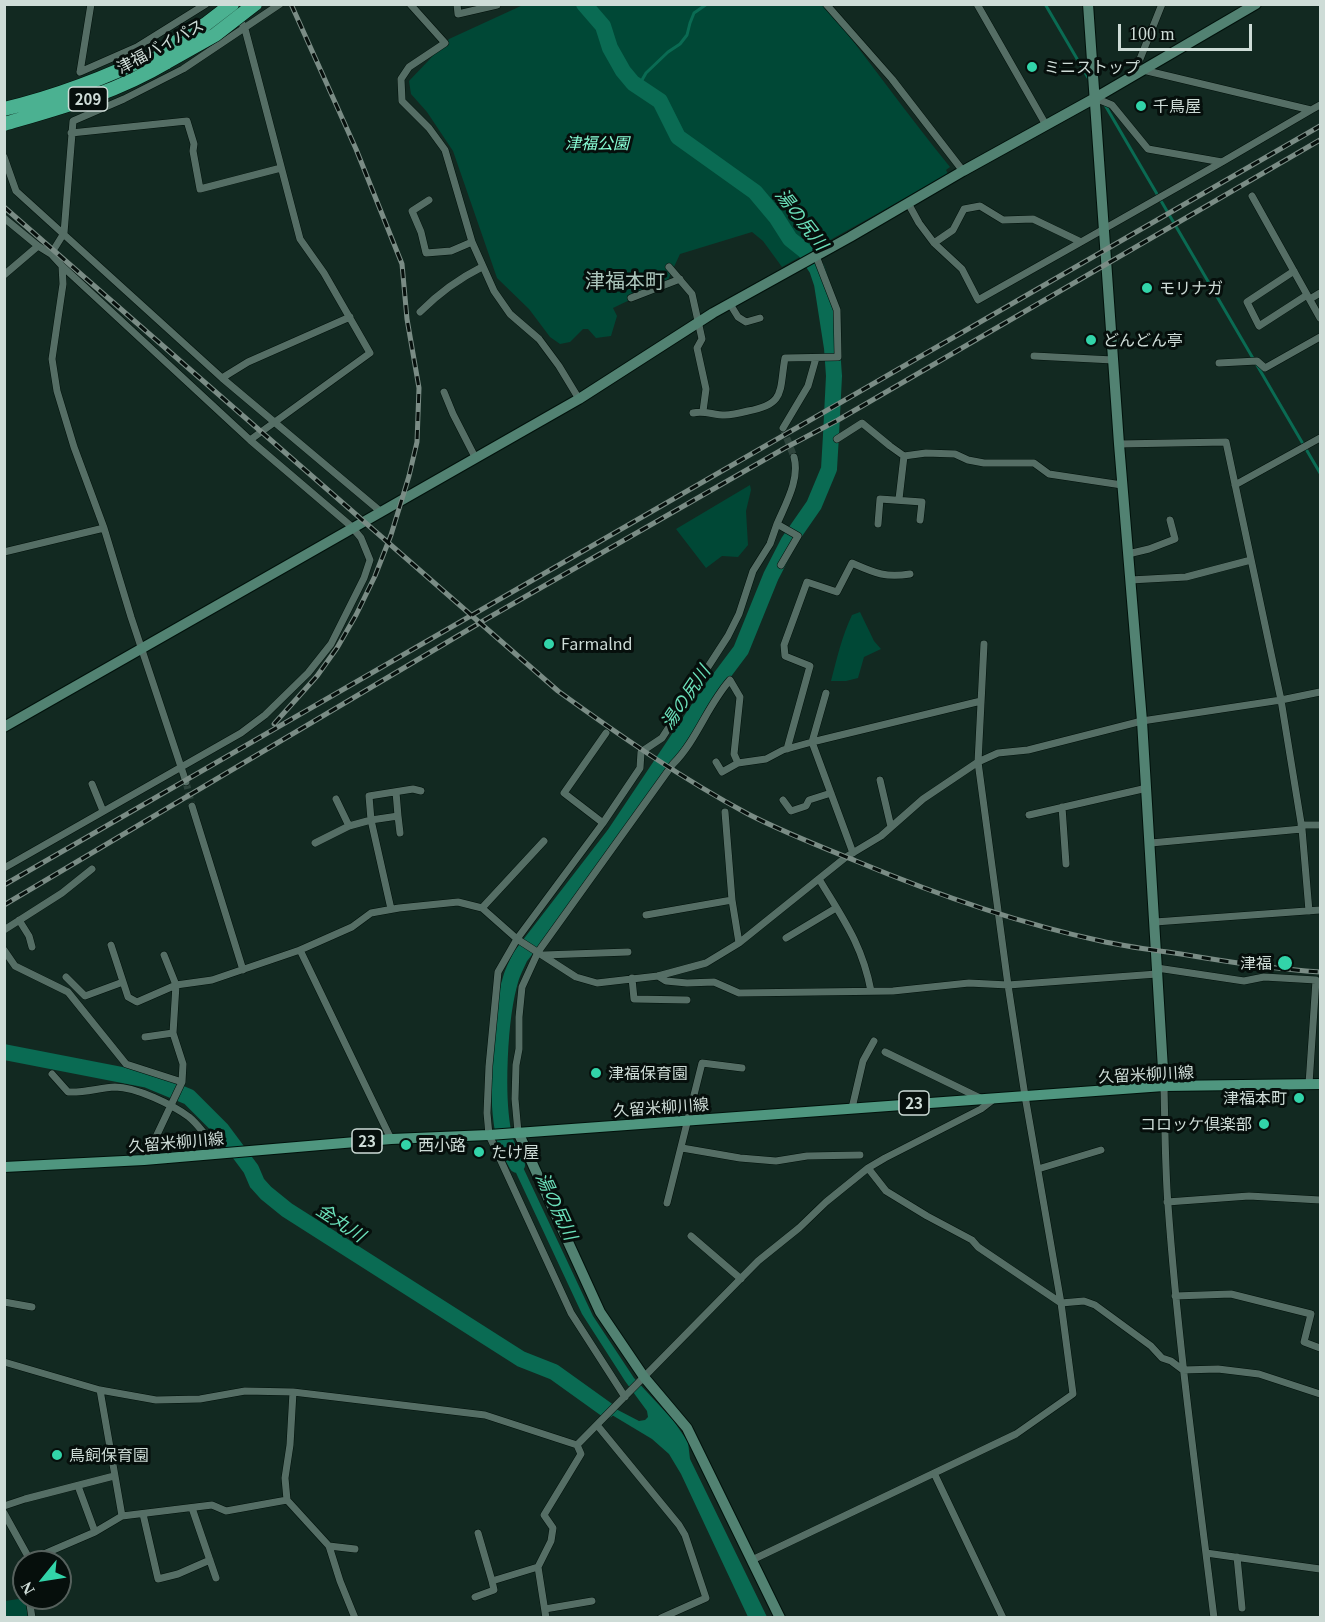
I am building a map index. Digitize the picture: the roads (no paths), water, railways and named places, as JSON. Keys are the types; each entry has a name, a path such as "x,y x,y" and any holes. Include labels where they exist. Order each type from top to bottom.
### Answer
{"highway":[{"name":"津福バイパス","path":"4,124 95,97 147,74 164,57 231,4"},
{"name":"津福バイパス","path":"4,109 43,100 164,57 215,35 255,4"}],"main road":[{"name":"久留米柳川線","path":"4,1167 144,1160 391,1139 490,1135 1164,1086 1315,1084"}],"street":[{"path":"91,4 80,72 137,47 206,4"},
{"path":"231,4 245,29 300,239 324,273 370,353 250,440"},
{"path":"51,254 64,233 73,121 177,73 280,4"},
{"path":"410,4 445,43 409,67 401,80 402,102 429,128 445,150 472,242 494,291 510,314 539,339 579,399"},
{"path":"457,4 459,14 496,5"},
{"path":"977,4 1046,125"},
{"path":"1088,4 1122,484 1147,788 1164,1086 1167,1202 1183,1370 1214,1617"},
{"path":"1138,72 1162,4"},
{"path":"4,727 579,399 730,304 1095,98 1256,4"},
{"path":"828,5 892,79 963,171"},
{"path":"1138,72 1311,110"},
{"path":"1095,98 1112,105 1148,149 1222,162"},
{"path":"908,203 934,243 962,269 978,300 1320,105"},
{"path":"71,133 187,121 191,128 200,189 281,168"},
{"path":"4,158 16,191 222,378 380,512"},
{"path":"1252,196 1320,318"},
{"path":"429,200 412,212 421,232 426,253 451,251 472,242"},
{"path":"934,243 952,230 964,209 980,207 1003,220 1033,219 1081,242"},
{"path":"4,218 51,254 250,440 352,527 361,538 370,560 364,578 331,644 308,673 265,715 241,733 4,868"},
{"path":"4,275 38,246"},
{"path":"693,413 703,411 726,415 762,409 771,405 778,396 785,358 838,357 837,310 816,256"},
{"path":"62,266 63,284 52,359 57,391 186,782"},
{"path":"420,312 461,277 482,267"},
{"path":"669,267 692,294 702,339 697,348 706,389 703,411"},
{"path":"1294,271 1247,302 1259,326 1320,292"},
{"path":"631,298 680,279"},
{"path":"730,304 738,317 746,322 760,318"},
{"path":"222,378 248,362 350,317"},
{"path":"1219,363 1257,361 1265,368 1320,337"},
{"path":"1034,356 1113,360"},
{"path":"783,428 808,386 816,358"},
{"path":"444,392 475,457"},
{"path":"837,438 862,423 904,456 955,453 968,460 984,463 1034,464 1049,474 1122,484"},
{"path":"1234,485 1320,438"},
{"path":"1119,444 1226,442 1281,700 1301,827 1308,911"},
{"path":"899,499 904,456"},
{"path":"627,1394 571,1314 490,1135 487,1113 489,1066 498,972 517,939 603,823 640,768 640,752 662,738 728,636 739,614 753,572 770,544 790,493 796,466 794,457"},
{"path":"878,524 880,499 922,502 920,520"},
{"path":"1128,554 1175,539 1170,520"},
{"path":"777,524 798,536 781,565"},
{"path":"4,552 104,528"},
{"path":"1130,580 1186,577 1251,560"},
{"path":"787,749 810,666 785,656 784,645 807,582 837,592 852,563 879,575 893,577 910,574"},
{"path":"752,1560 1016,1434 1073,1394 1061,1303 1024,1096 978,762 984,644"},
{"path":"738,764 734,754 740,697 730,680 716,696 685,752 673,764 541,953 522,987 513,1132 600,1312 641,1380 687,1428 780,1617"},
{"path":"111,945 128,997 137,1002 176,985 212,981 300,950 352,927 371,913 458,902 482,908 517,939 576,977 597,983 658,976 706,963 739,944 853,853 881,836 923,799 978,762 998,753 1028,750 1142,721 1320,692"},
{"path":"826,693 812,742 853,853"},
{"path":"716,762 722,772 738,764 766,759 787,749 812,742 981,701"},
{"path":"603,823 564,793 606,733"},
{"path":"880,780 891,827"},
{"path":"92,784 103,811"},
{"path":"1029,815 1147,788"},
{"path":"391,909 371,820 369,796 413,789 421,791"},
{"path":"396,792 400,833"},
{"path":"783,800 791,811 806,806 809,800 831,793"},
{"path":"336,799 349,826"},
{"path":"192,806 243,970"},
{"path":"1062,807 1066,864"},
{"path":"725,812 732,900 739,944"},
{"path":"315,843 349,826 398,816"},
{"path":"1150,843 1320,825"},
{"path":"482,908 544,841"},
{"path":"4,930 62,893 92,868"},
{"path":"819,879 856,940 866,965 871,991"},
{"path":"646,915 732,900"},
{"path":"786,938 836,908"},
{"path":"1155,922 1320,909"},
{"path":"19,920 29,936 32,947"},
{"path":"4,950 15,966 68,992 126,1064 182,1082"},
{"path":"300,950 391,1139"},
{"path":"541,953 628,952"},
{"path":"144,1160 182,1082 183,1064 173,1033 176,985 164,955"},
{"path":"658,976 666,981 714,982 739,993 871,991 969,983 1008,985 1157,971 1244,981 1264,977 1318,980 1315,1084"},
{"path":"66,977 85,996 123,982"},
{"path":"632,978 634,999 687,1000"},
{"path":"145,1037 173,1033"},
{"path":"852,1108 863,1061 874,1041"},
{"path":"885,1052 980,1098"},
{"path":"666,1203 702,1063 742,1068"},
{"path":"52,1074 68,1092 79,1093 118,1087 171,1106 190,1118 218,1154"},
{"path":"577,1446 758,1261 799,1228 826,1202 868,1168 981,1109 997,1097"},
{"path":"682,1148 740,1158 776,1161 807,1156 860,1155"},
{"path":"1038,1169 1101,1150"},
{"path":"868,1168 886,1191 972,1240 978,1247 1061,1303 1084,1301 1095,1305 1150,1346 1162,1358 1171,1361 1183,1370 1218,1370 1259,1374 1320,1394"},
{"path":"1167,1202 1249,1196 1320,1200"},
{"path":"691,1236 741,1279"},
{"path":"1175,1296 1231,1293 1311,1314 1304,1342 1320,1348"},
{"path":"4,1302 32,1306"},
{"path":"4,1362 100,1390 156,1400 200,1399 245,1391 293,1392 485,1415 577,1446 581,1454 544,1515 553,1528 551,1541 538,1567 546,1617"},
{"path":"100,1390 122,1516"},
{"path":"293,1392 290,1445 285,1478 287,1500 328,1546 355,1617"},
{"path":"597,1425 685,1535 706,1598 661,1617"},
{"path":"934,1473 1003,1617"},
{"path":"4,1506 114,1476"},
{"path":"78,1485 94,1532"},
{"path":"54,1550 94,1532 122,1516 212,1505 226,1512 287,1500"},
{"path":"192,1508 216,1578"},
{"path":"4,1513 23,1550"},
{"path":"143,1514 158,1579 178,1574 210,1560"},
{"path":"475,1597 494,1590 478,1533"},
{"path":"328,1546 355,1549"},
{"path":"1206,1553 1320,1569"},
{"path":"1237,1557 1242,1608"},
{"path":"492,1581 538,1567"},
{"path":"545,1609 592,1601"}],"waterway":[{"name":"湯の尻川","path":"517,1165 505,1140 499,1082 501,1036 507,995 514,970 520,957 614,835 711,690 741,650 771,576 789,541 814,505 829,469 831,435 834,376 832,348 822,284 817,269 805,251 790,239 776,217 755,192 678,137 660,101 633,83 623,71 610,48 603,26 584,4"},
{"path":"638,87 646,73 680,44 687,35 694,13 707,4"},
{"path":"1045,4 1090,81"},
{"path":"1105,105 1320,473"},
{"name":"金丸川","path":"4,1052 148,1080 189,1097 222,1130 251,1169 257,1183 287,1210 521,1359 554,1372 607,1410"}],"tunnel":[{"path":"783,428 794,457"},
{"path":"186,782 192,806"}],"railway":[{"path":"274,724 317,676 337,648 375,576 391,535 417,442 419,388 407,319 402,264 356,149 291,4"},
{"path":"4,885 1320,126"},
{"path":"4,905 488,618 838,420 1320,140"},
{"path":"4,207 558,691 651,756 723,800 788,833 886,873 977,907 1038,926 1131,947 1251,965 1320,972"}],"place":[{"name":"ミニストップ","path":"1032,67"},
{"name":"千鳥屋","path":"1141,106"},
{"name":"モリナガ","path":"1147,288"},
{"name":"どんどん亭","path":"1091,340"},
{"name":"Farmalnd","path":"549,644"},
{"name":"津福","path":"1285,963"},
{"name":"津福保育園","path":"596,1073"},
{"name":"津福本町","path":"1299,1098"},
{"name":"コロッケ倶楽部","path":"1264,1124"},
{"name":"西小路","path":"406,1145"},
{"name":"たけ屋","path":"479,1152"},
{"name":"鳥飼保育園","path":"57,1455"}],"district":[{"name":"津福本町","path":"625,280"}],"park label":[{"name":"津福公園","path":"597,143"}]}
